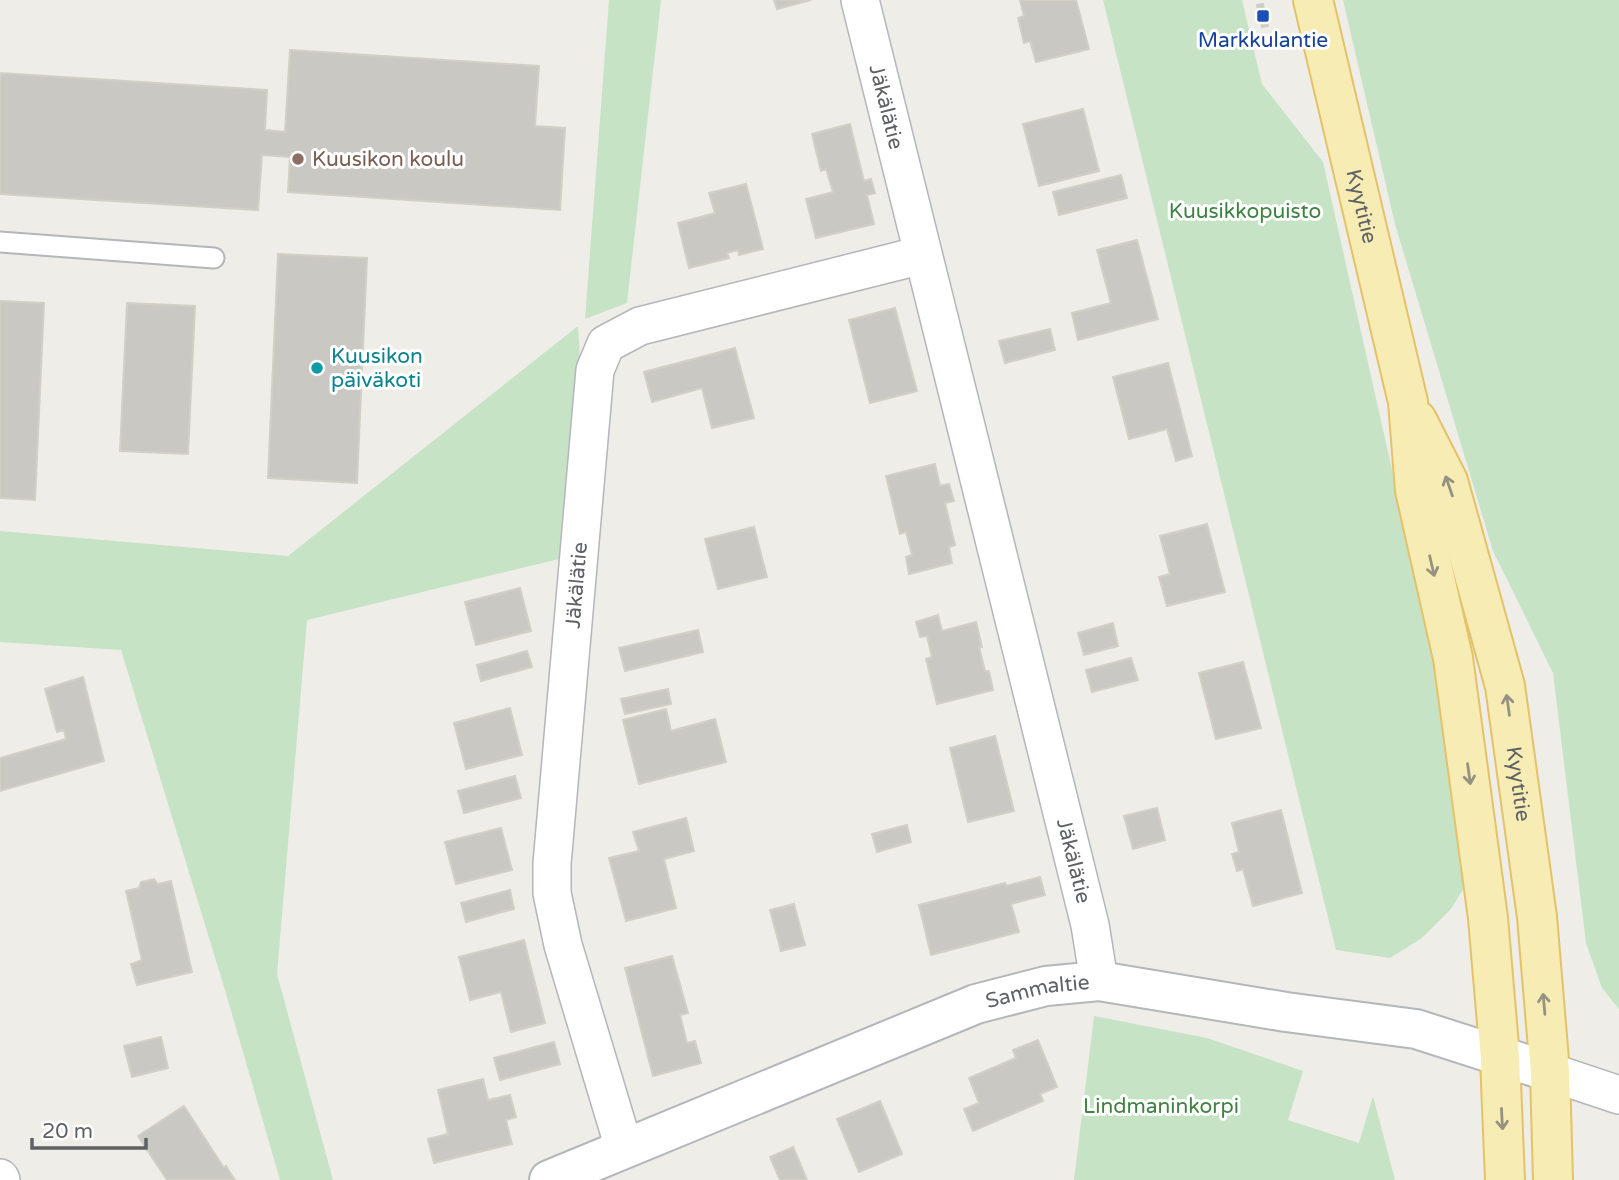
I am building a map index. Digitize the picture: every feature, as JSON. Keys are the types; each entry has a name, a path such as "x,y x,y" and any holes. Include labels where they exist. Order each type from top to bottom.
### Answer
{"main road":[{"name":"Kyytitie","path":"1315,4 1408,402 1415,491 1453,657 1488,918 1500,1058 1505,1180"},
{"name":"Kyytitie","path":"1408,402 1448,481 1505,686 1537,917 1550,1072 1553,1180"}],"street":[{"name":"Jäkälätie","path":"860,0 1090,925 1099,981"},
{"name":"Jäkälätie","path":"624,1148 563,945 552,893 552,864 594,370 606,344 640,326 922,255"},
{"name":"Sammaltie","path":"550,1180 976,1004 1046,986 1099,981 1286,1012 1416,1029 1550,1072"},
{"path":"1550,1072 1619,1095"}],"lane":[{"path":"0,243 214,258"}],"green space":[{"path":"609,0 661,0 627,303 585,319"},
{"name":"Kuusikkopuisto","path":"1103,0 1242,0 1262,84 1323,162 1423,608 1453,772 1467,883 1451,909 1422,938 1390,958 1336,950"},
{"path":"1343,0 1619,0 1619,1009 1602,988 1586,943 1553,673 1493,551 1395,224"},
{"path":"578,326 580,359 573,398 559,559 307,620 277,974 333,1180 280,1180 121,650 0,642 0,531 288,556"},
{"name":"Lindmaninkorpi","path":"1094,1016 1207,1038 1303,1071 1288,1120 1359,1143 1373,1096 1395,1180 1074,1180"}],"building":[{"path":"774,0 811,0 777,9"},
{"path":"1020,0 1076,0 1089,49 1036,62 1030,41 1024,43 1018,18 1024,16"},
{"path":"1263,4 1268,26 1262,27 1257,5"},
{"path":"290,50 539,66 535,126 565,128 560,210 288,192 290,157 262,155 258,210 0,194 0,73 267,90 265,130 285,132"},
{"path":"1083,109 1099,171 1039,186 1023,124"},
{"path":"850,124 864,181 871,179 875,193 867,195 874,224 816,238 806,199 833,192 826,169 821,171 812,134"},
{"path":"1121,175 1127,198 1059,215 1053,192"},
{"path":"746,184 763,249 739,255 738,250 727,253 729,258 689,268 678,223 715,213 709,193"},
{"path":"1137,240 1158,319 1078,340 1072,313 1111,303 1097,250"},
{"name":"Kuusikon päiväkoti","path":"278,254 367,258 357,483 268,478"},
{"path":"0,301 44,303 35,500 0,498"},
{"path":"127,303 195,306 188,454 120,451"},
{"path":"895,308 917,391 870,403 849,320"},
{"path":"1050,329 1055,350 1005,363 999,341"},
{"path":"735,348 754,418 712,428 702,388 652,402 644,372"},
{"path":"1168,363 1192,456 1176,461 1167,429 1129,439 1113,377"},
{"path":"935,464 940,486 949,484 954,501 945,503 955,545 949,547 952,563 909,574 906,557 912,555 906,532 900,534 886,476"},
{"path":"1207,524 1225,592 1167,606 1159,577 1170,574 1160,536"},
{"path":"754,527 767,577 718,589 705,539"},
{"path":"520,588 531,631 476,645 465,602"},
{"path":"938,615 942,631 976,622 985,671 989,671 993,690 937,704 926,659 932,657 927,636 920,637 916,622"},
{"path":"1113,623 1118,646 1084,655 1078,633"},
{"path":"698,630 703,652 625,671 619,648"},
{"path":"527,651 532,667 481,681 477,665"},
{"path":"1131,658 1138,680 1092,692 1086,670"},
{"path":"1243,662 1261,728 1216,739 1199,673"},
{"path":"83,677 104,761 0,791 0,758 66,739 64,730 57,732 45,689"},
{"path":"668,689 671,704 625,714 621,699"},
{"path":"510,708 522,755 466,769 454,723"},
{"path":"666,709 671,731 715,719 726,762 639,784 623,720"},
{"path":"995,736 1014,811 968,822 950,748"},
{"path":"515,776 521,798 464,813 458,791"},
{"path":"1157,808 1165,840 1133,849 1124,816"},
{"path":"1281,810 1302,893 1253,906 1243,869 1237,871 1232,854 1239,852 1232,823"},
{"path":"686,818 694,851 664,859 676,908 626,921 609,858 639,851 633,832"},
{"path":"907,825 911,842 877,852 872,834"},
{"path":"501,828 512,870 456,884 445,842"},
{"path":"1040,877 1045,895 1011,904 1019,932 931,955 919,905"},
{"path":"154,879 158,884 171,881 192,972 137,985 131,964 142,960 126,891 139,888 141,882"},
{"path":"510,890 514,909 466,922 461,903"},
{"path":"794,904 805,945 781,951 770,910"},
{"path":"524,940 545,1023 511,1032 501,992 470,1000 459,957"},
{"path":"672,956 688,1013 680,1015 687,1043 695,1041 701,1063 653,1076 625,968"},
{"path":"161,1037 168,1068 132,1077 124,1046"},
{"path":"1038,1040 1057,1087 1040,1094 1043,1101 973,1131 964,1109 979,1103 969,1078 1016,1058 1013,1050"},
{"path":"554,1042 560,1064 500,1080 494,1058"},
{"path":"483,1079 488,1100 510,1095 516,1117 506,1120 512,1144 434,1163 428,1139 448,1134 438,1090"},
{"path":"880,1101 902,1154 859,1172 837,1119"},
{"path":"184,1106 224,1168 226,1166 235,1180 167,1180 138,1136"},
{"path":"793,1147 807,1180 780,1180 770,1157"}],"place":[{"name":"Markkulantie","path":"1263,16"},
{"name":"Kuusikon koulu","path":"298,159"},
{"name":"Kuusikon päiväkoti","path":"317,368"}]}
